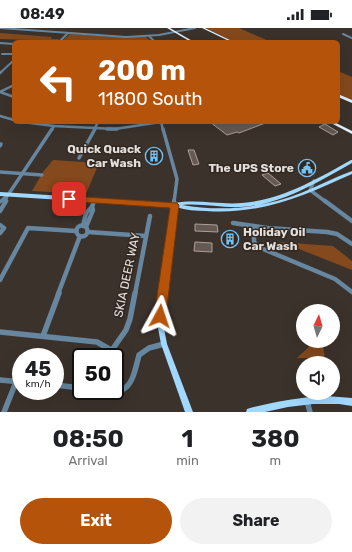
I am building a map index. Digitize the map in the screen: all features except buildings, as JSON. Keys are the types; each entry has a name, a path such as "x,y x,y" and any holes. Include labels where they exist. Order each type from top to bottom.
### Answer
{"highway":[{"path":"168,28 190,40"},
{"path":"203,28 229,40"},
{"path":"340,96 352,102"},
{"path":"335,124 352,133"}],"main road":[{"path":"174,205 183,203 220,205 247,204 277,198 305,186 352,161"},
{"path":"0,194 174,205 183,208 232,210 263,207 289,200 352,172"},
{"path":"289,200 290,197 305,189 305,186"},
{"path":"174,205 161,304 161,328 164,344 189,412"},
{"path":"250,412 274,406 307,401 352,402"}],"street":[{"path":"0,28 111,37 149,36 183,28"},
{"path":"26,28 130,35 195,28"},
{"path":"61,40 69,31"},
{"path":"343,34 352,38"},
{"path":"149,36 154,40"},
{"path":"0,43 12,44"},
{"path":"2,54 12,54"},
{"path":"0,73 12,62"},
{"path":"0,68 6,68"},
{"path":"0,92 12,86"},
{"path":"0,92 12,96"},
{"path":"0,116 12,119"},
{"path":"38,124 121,129 150,124"},
{"path":"79,158 97,124"},
{"path":"162,124 176,179 174,205"},
{"path":"0,211 21,174 54,126"},
{"path":"0,172 42,175"},
{"path":"314,181 310,190 352,220"},
{"path":"0,202 8,195"},
{"path":"0,280 28,228 76,231 78,228 84,226 93,210 92,207 94,200"},
{"name":"SKIA DEER WAY","path":"112,348 126,330 130,319 150,216"},
{"path":"233,223 254,227 327,232 337,234 352,244"},
{"path":"0,225 4,228 0,233"},
{"path":"84,226 88,229 88,232"},
{"path":"254,227 254,241 256,246 335,279 352,292"},
{"path":"76,231 76,234 80,236"},
{"path":"43,336 80,236 88,232 146,236"},
{"path":"0,332 97,342 108,348"},
{"path":"124,390 126,389 134,377 135,366 139,355 149,348 164,344"},
{"path":"0,380 12,381"},
{"path":"4,412 12,396"},
{"path":"307,401 310,412"}],"shaded area":[{"path":"206,28 239,28 266,40 230,40"},
{"path":"0,33 52,37 51,39 59,39 29,40 0,39"},
{"path":"70,34 146,37 150,40 63,40"},
{"path":"340,72 352,77 352,100 340,95"},
{"path":"53,160 99,163 86,194 32,191 43,172"},
{"path":"277,242 333,246 352,261 352,270 294,247"},
{"path":"308,348 323,348 325,356 299,356"}],"place":[{"name":"Quick Quack Car Wash","path":"154,156"},
{"name":"The UPS Store","path":"307,168"},
{"name":"Holiday Oil Car Wash","path":"230,239"}],"route":[{"path":"69,199 174,205 160,316"}]}
